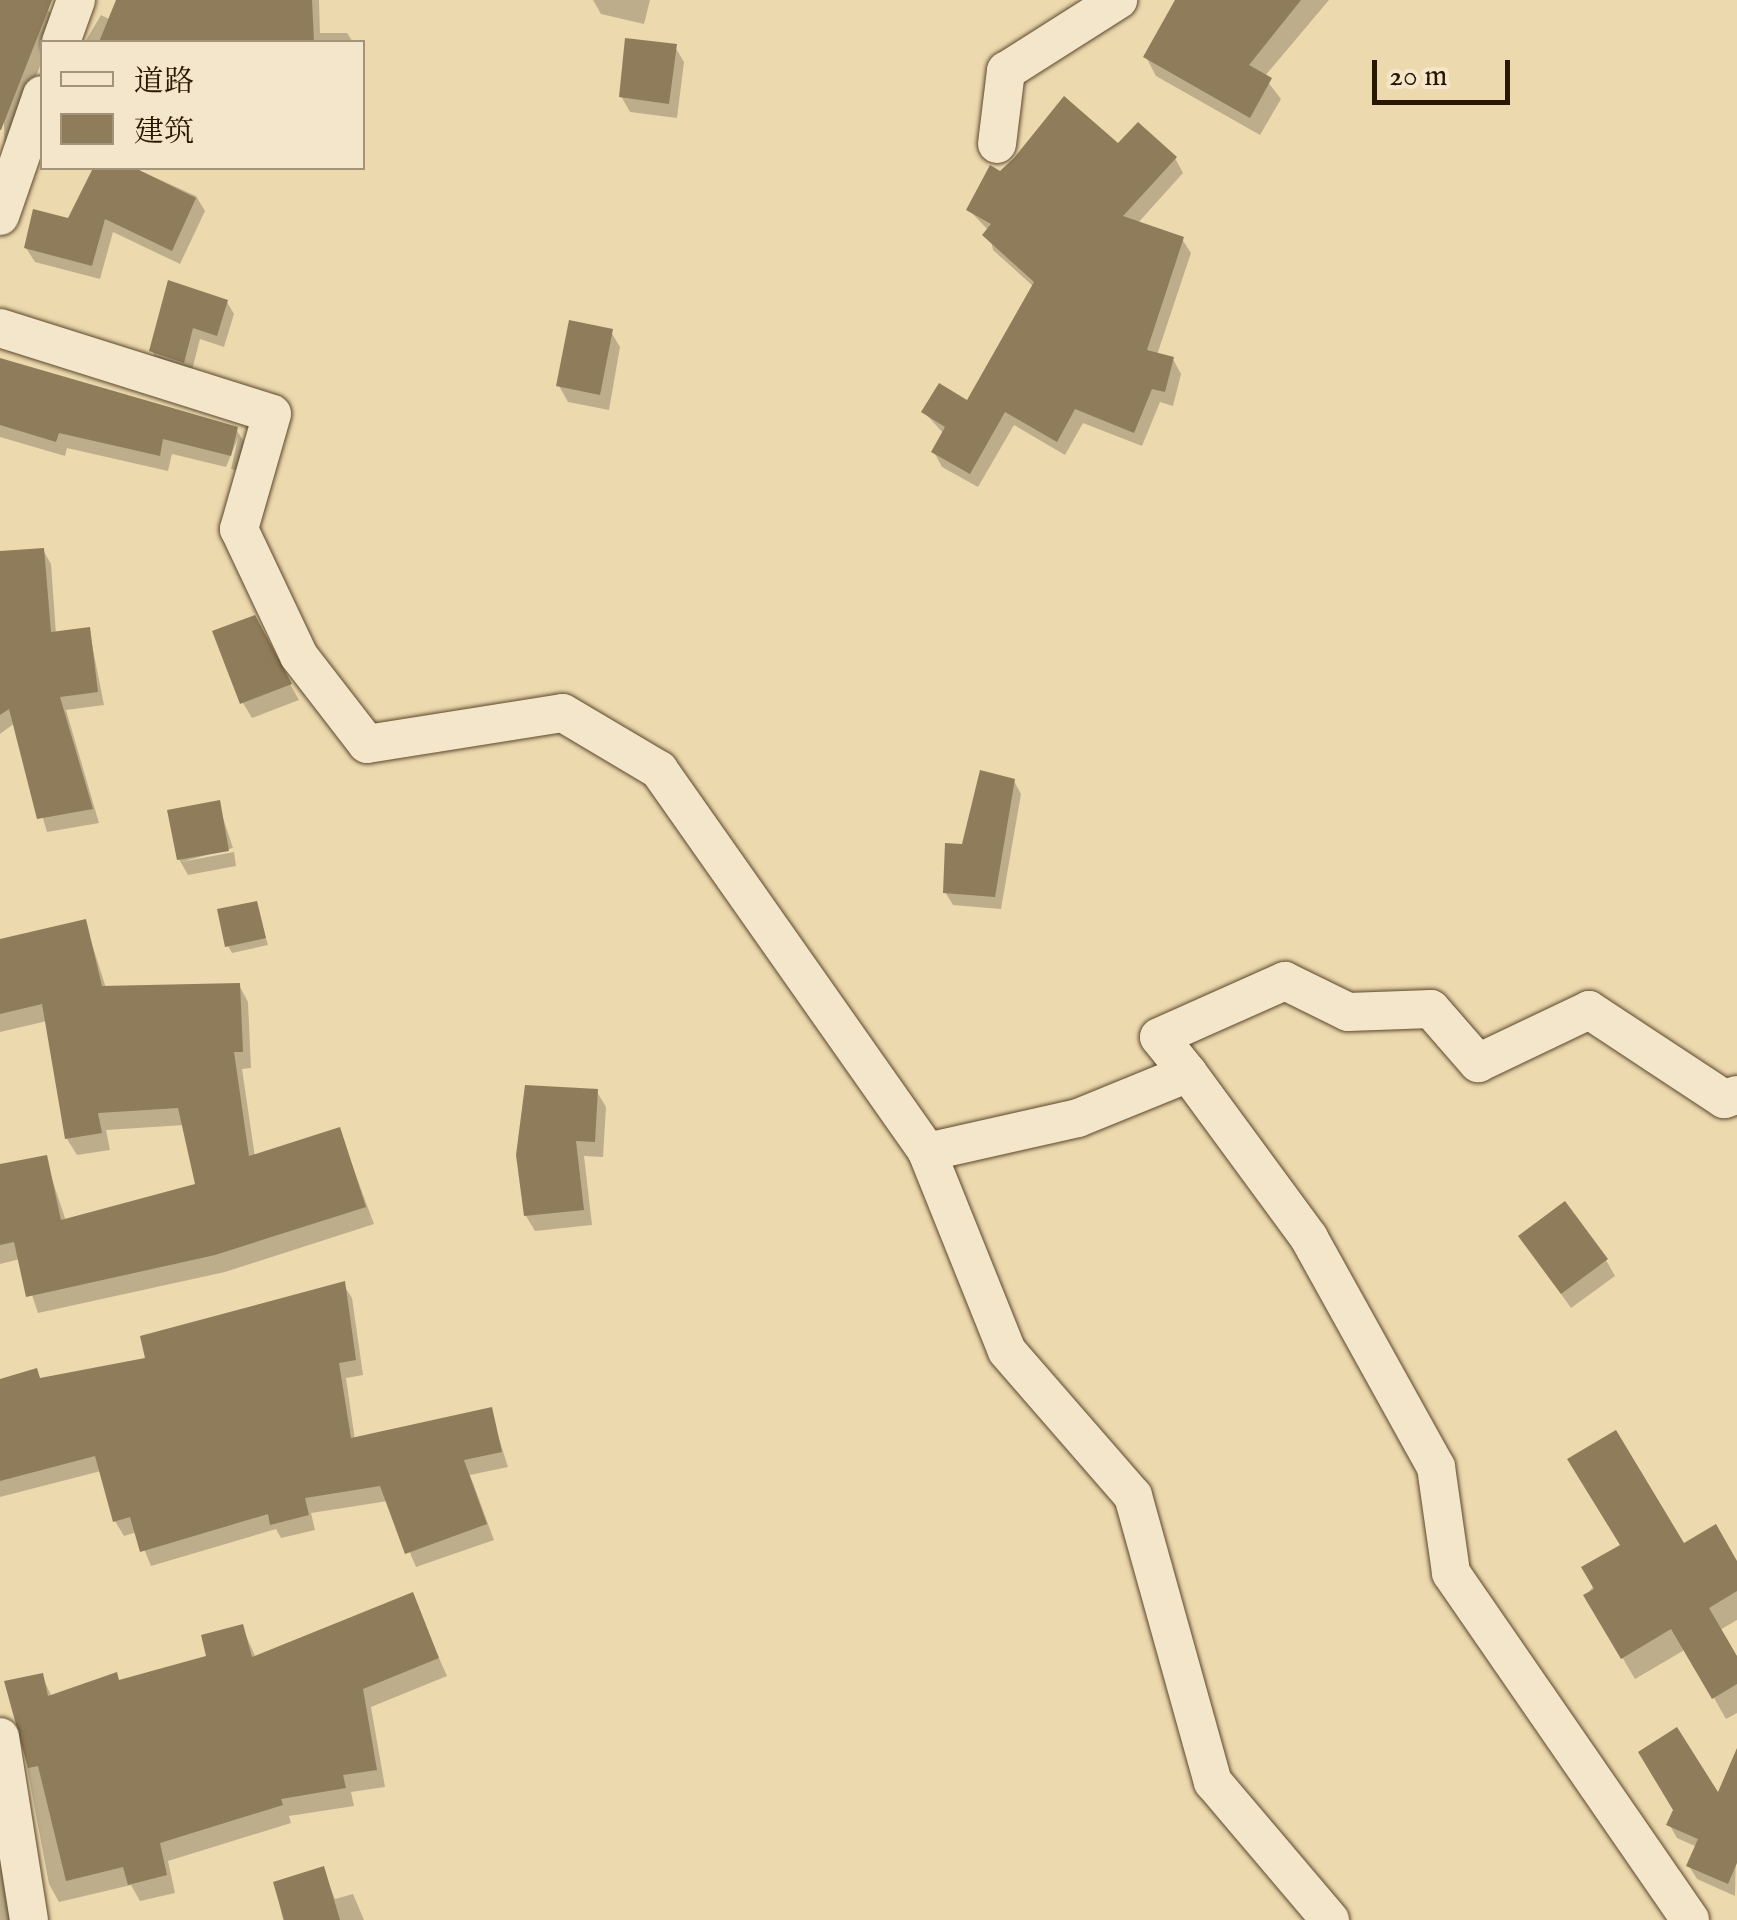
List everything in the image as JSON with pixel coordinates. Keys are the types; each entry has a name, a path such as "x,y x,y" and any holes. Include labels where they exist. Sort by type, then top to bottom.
{"street":[{"path":"62,40 76,0"},
{"path":"996,144 1006,71 1118,0"},
{"path":"0,216 40,100"},
{"path":"0,328 272,414 239,529 300,656 367,744 562,714 659,770 927,1152 1007,1351 1133,1496 1213,1782 1330,1920"},
{"path":"1690,1920 1451,1573 1436,1467 1309,1238 1159,1037 1286,981 1348,1012 1431,1009 1478,1064 1589,1010 1724,1099 1737,1095"},
{"path":"927,1152 1078,1118 1188,1073"},
{"path":"0,1738 29,1920"}],"building":[{"path":"0,0 52,0 1,130 0,130"},
{"path":"116,0 312,0 314,40 100,40"},
{"path":"1175,0 1301,0 1249,65 1272,78 1250,118 1143,57"},
{"path":"625,38 677,44 669,104 619,97"},
{"path":"1064,96 1118,143 1138,122 1177,157 1123,216 1184,237 1147,350 1174,357 1165,392 1152,389 1134,433 1075,409 1057,442 1005,412 970,474 931,452 945,427 921,412 939,383 967,400 1034,282 982,235 991,224 966,210 990,165 1000,171 1014,158"},
{"path":"92,170 139,170 196,198 172,251 105,219 92,266 24,248 33,209 68,218"},
{"path":"168,280 228,300 217,336 193,328 184,363 149,351"},
{"path":"569,320 613,329 600,395 556,386"},
{"path":"0,358 238,427 231,456 163,439 160,456 59,433 56,442 0,425"},
{"path":"44,548 51,632 90,627 98,692 60,697 93,809 37,819 9,709 0,715 0,551"},
{"path":"255,615 292,684 240,704 212,631"},
{"path":"980,770 1015,779 995,897 943,893 945,843 962,844"},
{"path":"220,800 229,851 177,860 167,810"},
{"path":"257,901 266,938 225,947 217,909"},
{"path":"86,919 102,986 240,983 243,1052 234,1052 249,1156 340,1127 366,1207 215,1255 26,1297 14,1242 0,1245 0,1164 47,1155 61,1220 195,1184 178,1108 98,1113 102,1133 65,1139 42,1004 0,1014 0,939"},
{"path":"525,1085 598,1089 595,1142 576,1141 584,1210 524,1216 516,1155"},
{"path":"1565,1201 1608,1259 1561,1294 1518,1236"},
{"path":"345,1281 356,1360 339,1363 351,1438 492,1407 502,1452 464,1460 487,1524 405,1554 380,1486 305,1498 309,1515 270,1525 268,1514 140,1552 130,1517 113,1522 95,1456 0,1481 0,1379 37,1368 40,1378 145,1358 140,1336"},
{"path":"1616,1430 1684,1543 1716,1524 1737,1561 1737,1591 1709,1608 1737,1656 1737,1684 1712,1699 1671,1629 1621,1659 1583,1595 1594,1589 1581,1567 1620,1545 1567,1459"},
{"path":"413,1592 439,1658 363,1689 377,1770 343,1775 346,1788 281,1799 283,1805 160,1843 167,1875 128,1885 123,1867 66,1881 38,1766 28,1768 4,1681 43,1673 48,1696 117,1672 119,1680 206,1656 201,1635 243,1624 252,1657"},
{"path":"1677,1727 1718,1792 1737,1748 1737,1863 1728,1884 1686,1866 1698,1839 1666,1825 1673,1810 1638,1752"},
{"path":"324,1866 340,1920 284,1920 273,1882"}]}
